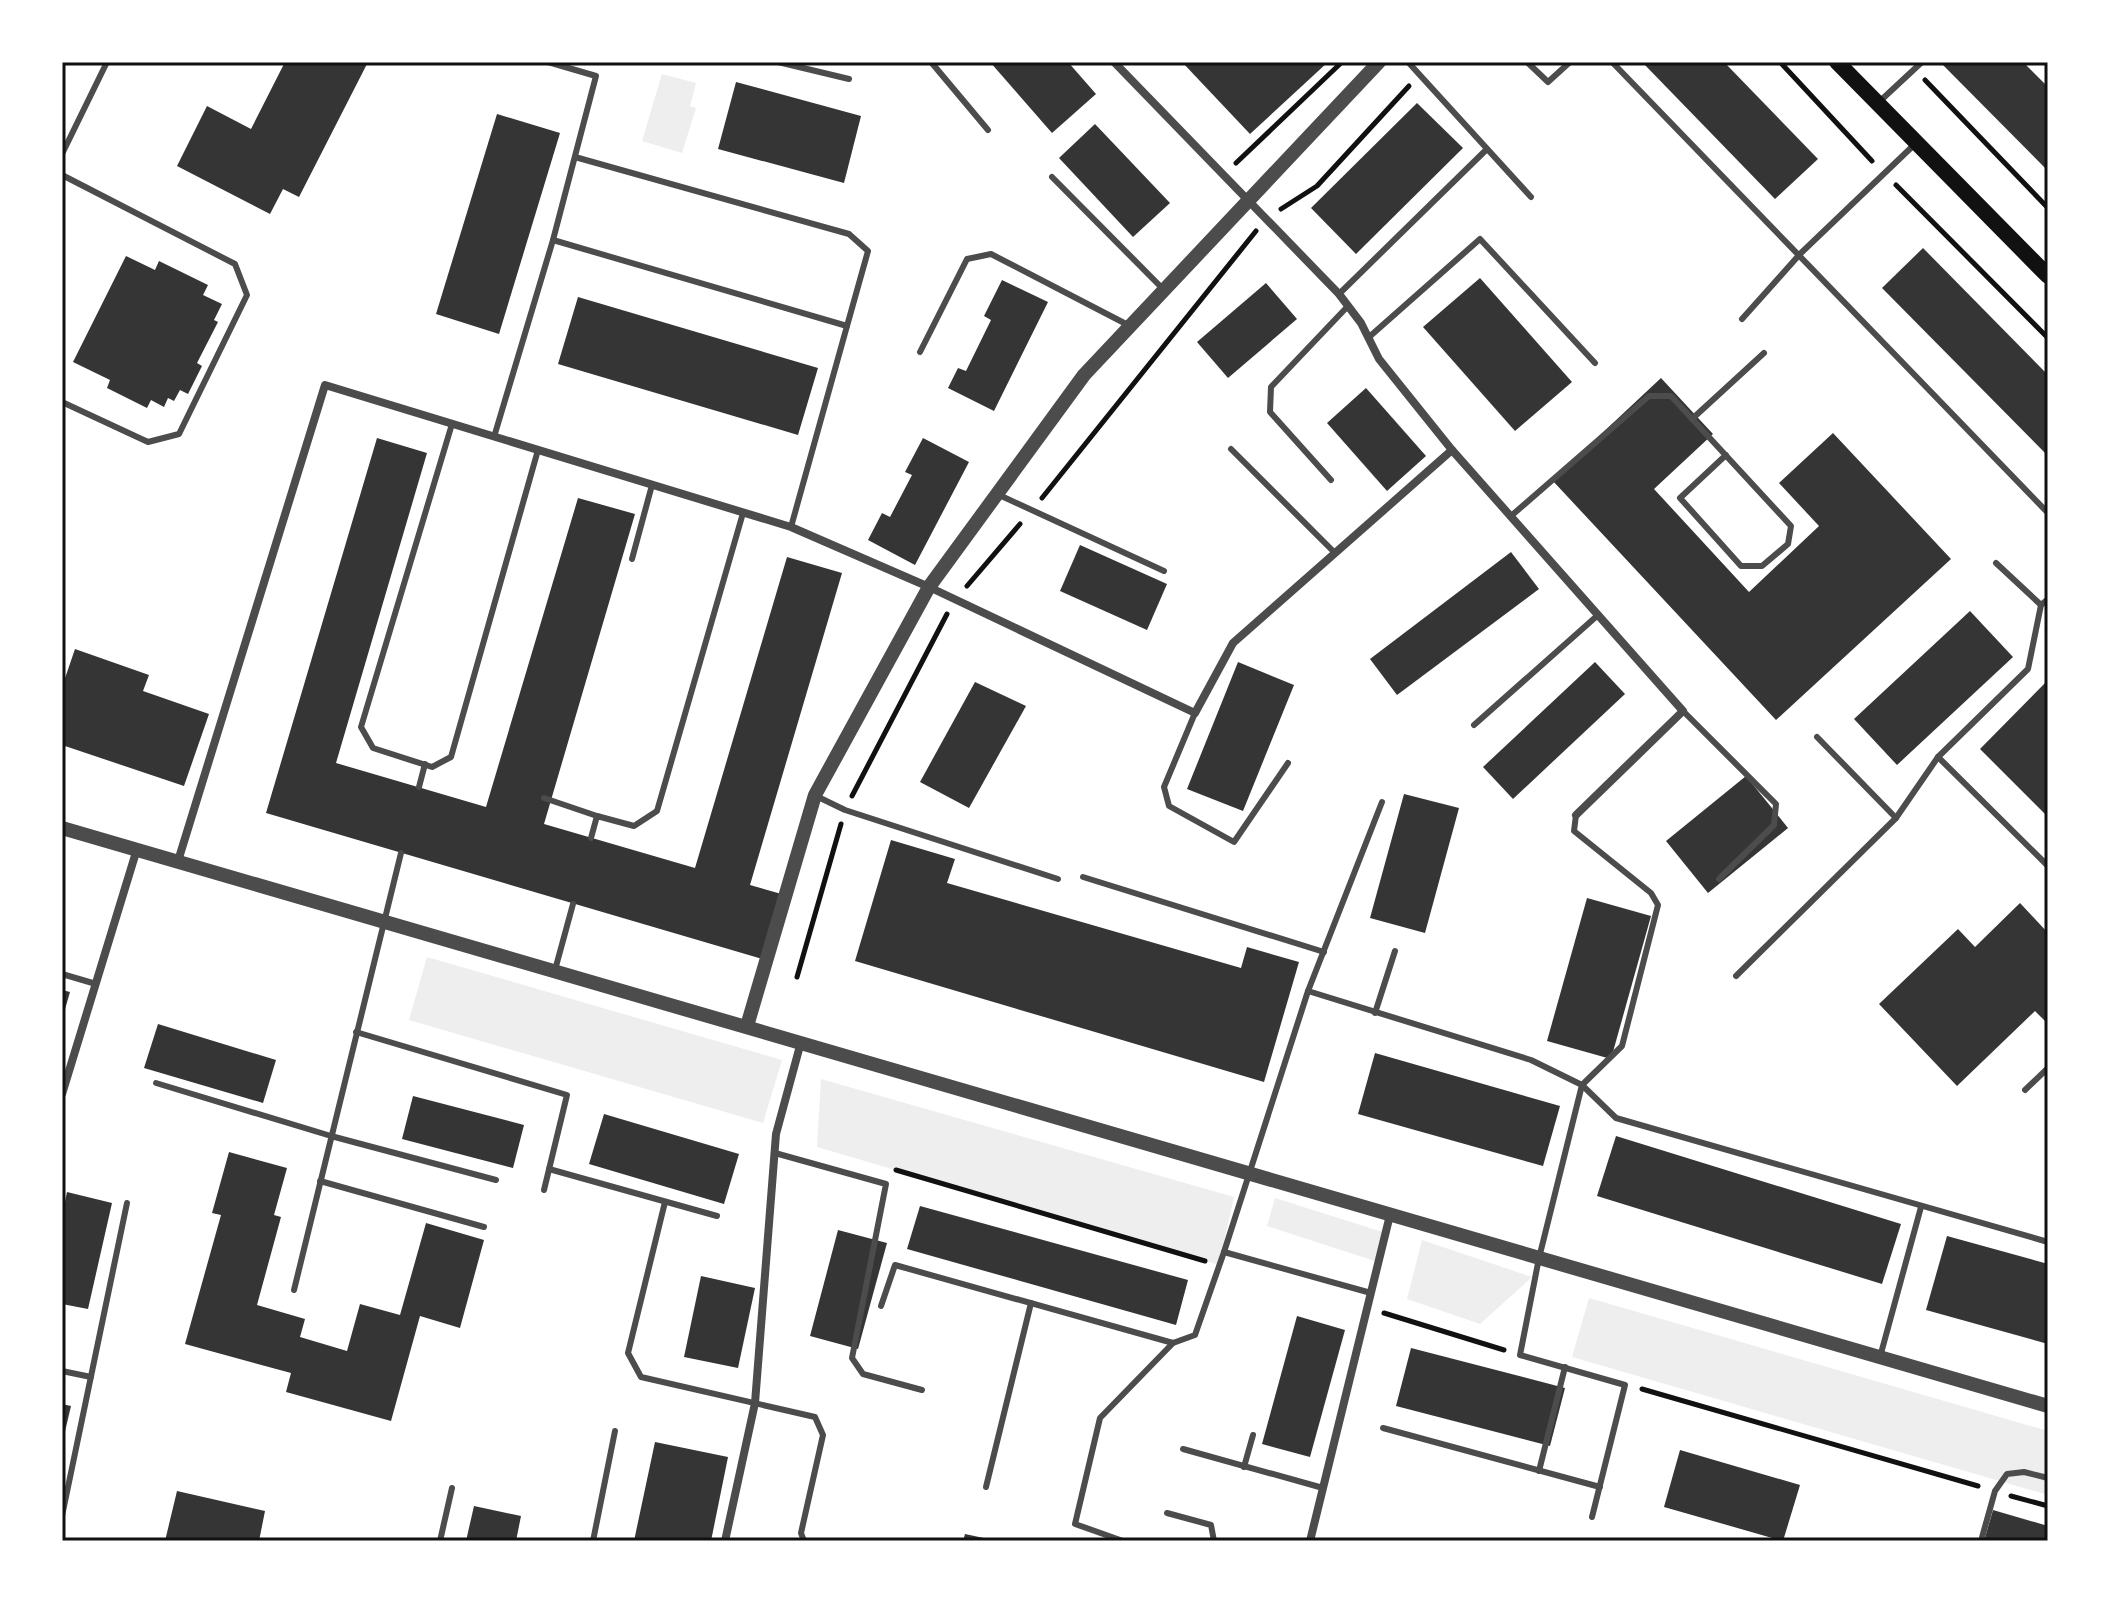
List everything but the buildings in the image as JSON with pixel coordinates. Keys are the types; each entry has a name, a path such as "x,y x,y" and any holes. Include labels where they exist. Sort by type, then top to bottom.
{"main road":[{"path":"1837,62 2048,276"}],"street":[{"path":"1114,62 1339,294 1379,359 1452,450 1683,711 1576,815"},
{"path":"747,1026 815,795 929,587 1084,375 1379,62"},
{"path":"178,861 325,385 791,527 929,587 1195,713 1233,643 1452,450"},
{"path":"62,828 2048,1406"},
{"path":"62,1094 137,849"},
{"path":"725,1541 755,1403 776,1134 801,1041"},
{"path":"1310,1541 1390,1215"}],"lane":[{"path":"62,154 107,62"},
{"path":"192,62 200,62"},
{"path":"494,437 553,240 596,76 548,62"},
{"path":"778,62 849,79"},
{"path":"931,62 988,130"},
{"path":"1408,62 1531,197"},
{"path":"1527,62 1548,82 1570,62"},
{"path":"1612,62 2048,513"},
{"path":"1877,104 1922,62"},
{"path":"1742,319 1800,254 1915,144"},
{"path":"1339,294 1487,149"},
{"path":"575,157 849,234 868,251 791,527"},
{"path":"62,175 235,264 247,295 179,434 148,442 62,402"},
{"path":"1052,177 1164,290"},
{"path":"1368,338 1480,239 1595,363"},
{"path":"553,240 847,326"},
{"path":"920,352 967,259 991,254 1130,326"},
{"path":"1331,480 1270,412 1271,387 1348,306"},
{"path":"1692,419 1764,353"},
{"path":"1511,516 1649,396 1671,396 1726,455 1791,526 1788,544 1762,566 1741,566 1680,498 1726,455"},
{"path":"452,424 361,727 373,748 432,767 451,757 538,450"},
{"path":"1231,449 1335,553"},
{"path":"632,559 652,485"},
{"path":"997,494 1164,571"},
{"path":"544,798 634,826 657,811 743,513"},
{"path":"1996,563 2041,605"},
{"path":"1736,976 1896,818 1938,757 2028,669 2041,605 2048,599"},
{"path":"1474,725 1598,615"},
{"path":"1683,711 1776,804 1774,825 1719,879"},
{"path":"1195,713 1164,787 1169,806 1234,842 1288,763"},
{"path":"1817,737 1896,818"},
{"path":"1938,757 2048,866"},
{"path":"419,787 425,764"},
{"path":"815,795 845,810 1058,879"},
{"path":"1123,1541 1075,1524 1100,1418 1173,1343 1195,1335 1251,1173 1269,1105 1308,991 1382,802"},
{"path":"1576,815 1574,831 1651,893 1658,905 1622,1046 1582,1085 1539,1258 1520,1355 1625,1385 1592,1517"},
{"path":"591,838 597,816"},
{"path":"294,1290 401,853"},
{"path":"1083,877 1324,952"},
{"path":"554,971 573,904"},
{"path":"1375,1013 1395,951"},
{"path":"62,974 96,984"},
{"path":"1308,991 1531,1060 1582,1085 1616,1118 2048,1242"},
{"path":"356,1032 567,1095 544,1190"},
{"path":"2025,1090 2048,1068"},
{"path":"156,1083 331,1136 496,1180"},
{"path":"775,1153 886,1184 852,1358 863,1374 922,1390"},
{"path":"549,1169 717,1216"},
{"path":"320,1181 484,1227"},
{"path":"665,1202 628,1353 641,1377 815,1417 823,1435 801,1533 804,1541"},
{"path":"62,1516 127,1203"},
{"path":"1880,1357 1921,1207"},
{"path":"1224,1252 1371,1293"},
{"path":"881,1306 895,1265 1173,1343"},
{"path":"986,1487 1031,1303"},
{"path":"1539,1471 1565,1367"},
{"path":"62,1371 91,1377"},
{"path":"1383,1428 1600,1487"},
{"path":"593,1541 615,1431"},
{"path":"1244,1467 1253,1435"},
{"path":"1183,1449 1323,1488"},
{"path":"1981,1541 1995,1491 2007,1474 2024,1472 2048,1478"},
{"path":"440,1541 452,1488"},
{"path":"1167,1513 1211,1525 1214,1541"}],"path":[{"path":"1225,174 1342,62"},
{"path":"1780,62 1885,174 2048,338"},
{"path":"1914,69 2048,208"},
{"path":"797,977 845,810 956,600 1267,218 1317,186 1420,75"},
{"path":"892,1169 1219,1265"},
{"path":"1367,1308 1520,1355"},
{"path":"1625,1385 2048,1506"}],"shaded area":[{"path":"662,74 696,83 690,106 696,108 682,153 642,141"},
{"path":"427,957 782,1060 763,1123 409,1020"},
{"path":"821,1079 1234,1197 1219,1265 817,1147"},
{"path":"1275,1198 1389,1234 1381,1263 1267,1226"},
{"path":"1422,1240 1532,1277 1480,1324 1407,1299"},
{"path":"1589,1298 2048,1431 2048,1495 1572,1357"}]}
